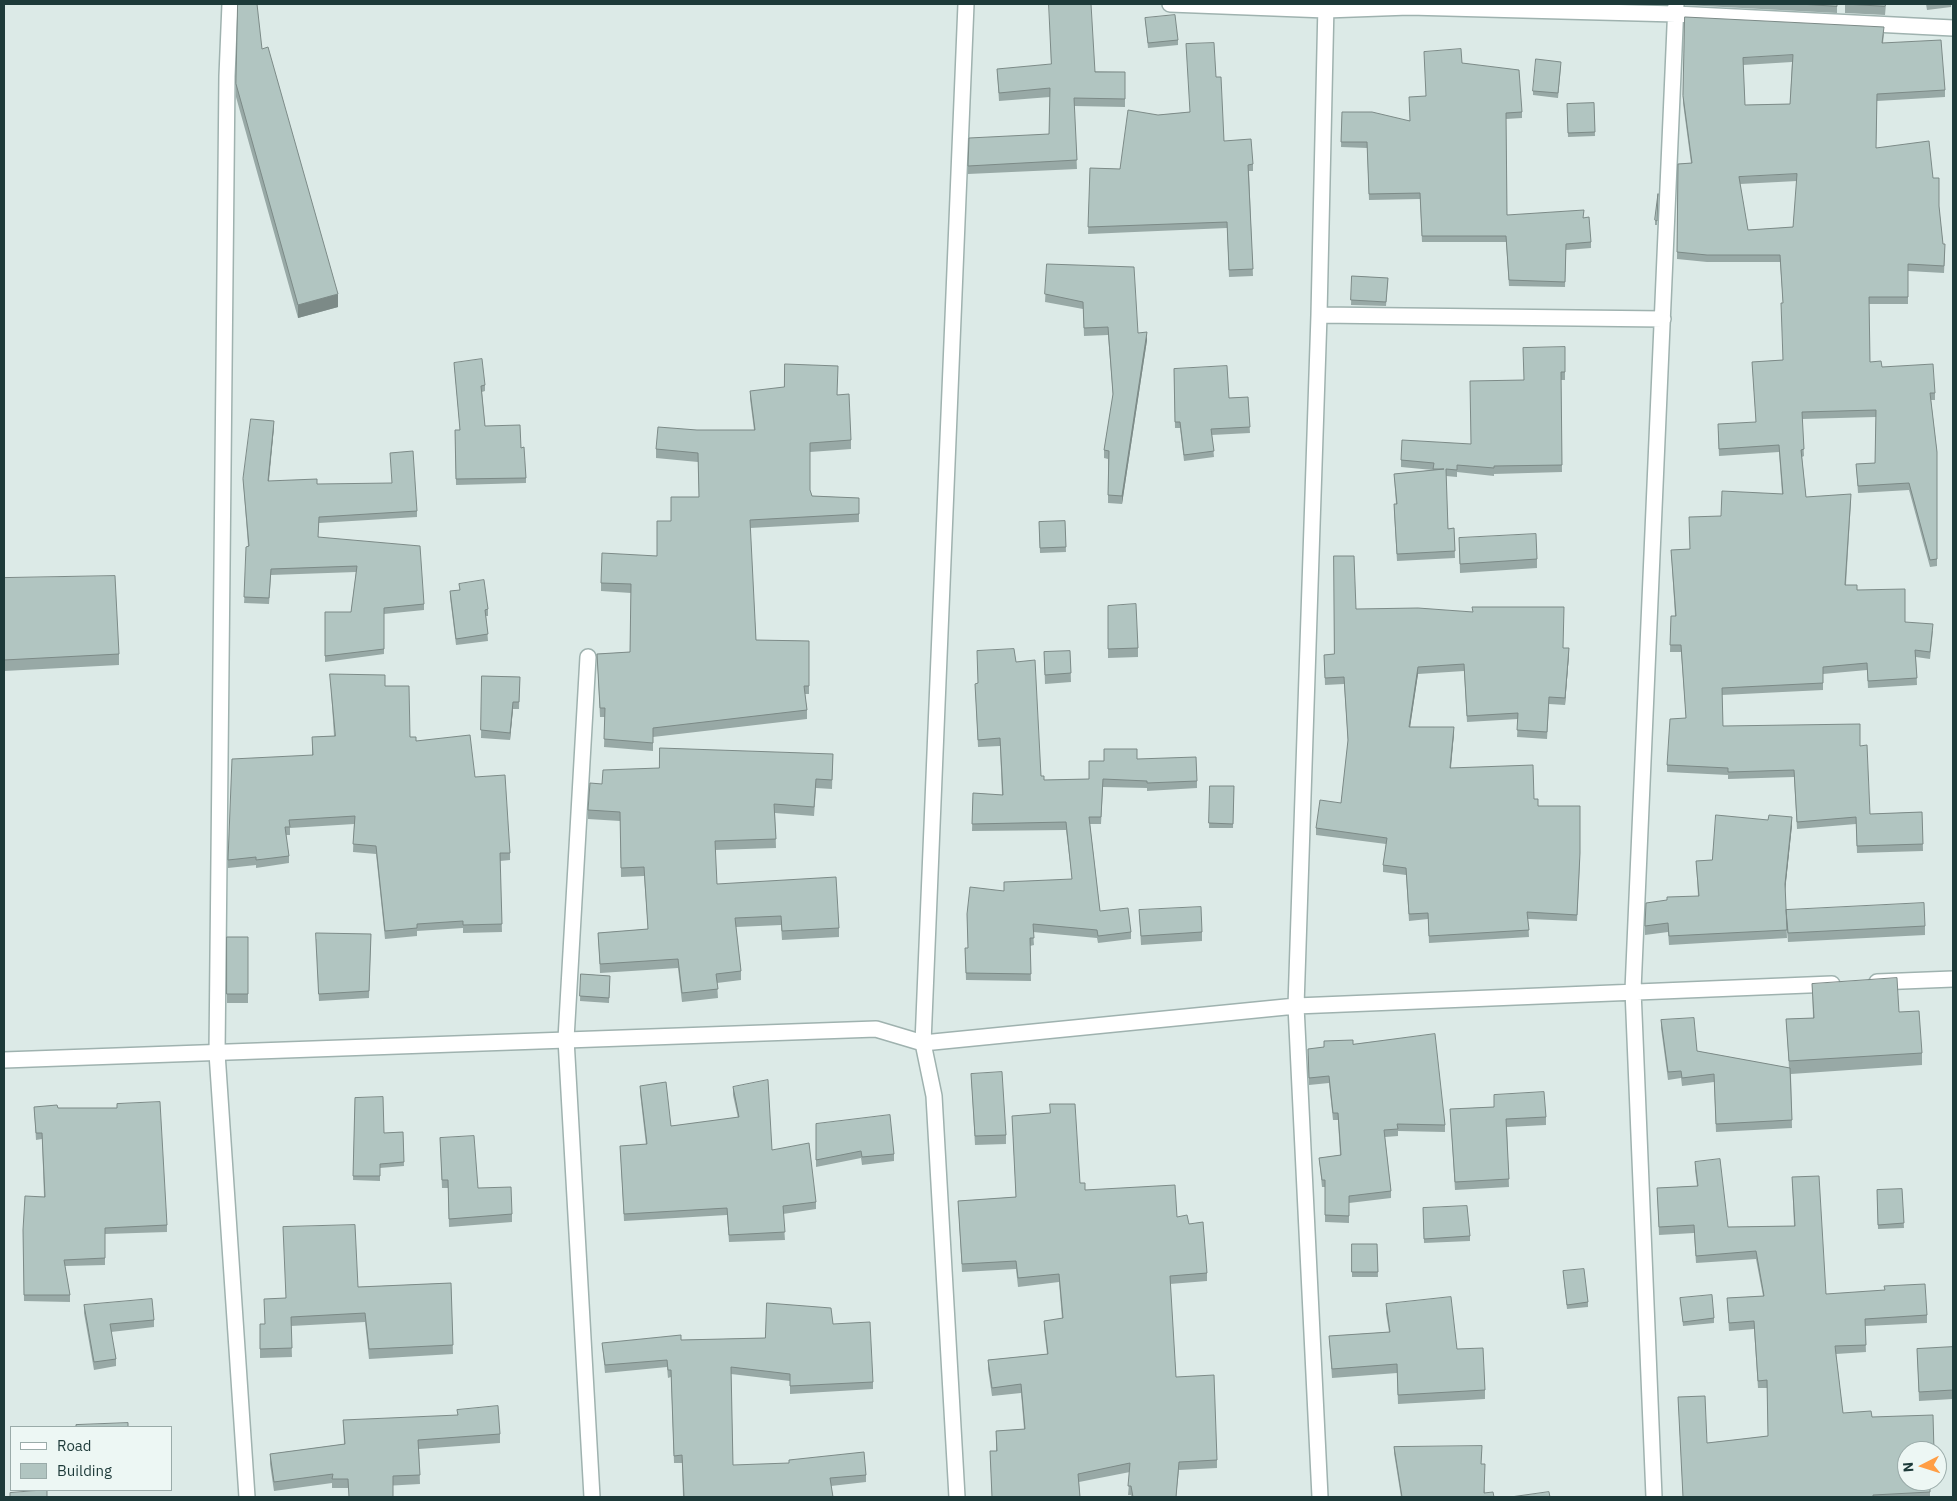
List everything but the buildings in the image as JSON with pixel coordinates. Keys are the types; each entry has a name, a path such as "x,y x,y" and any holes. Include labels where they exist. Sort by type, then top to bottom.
{"street":[{"path":"230,4 227,76 217,1053 247,1497"},
{"path":"957,1497 934,1096 923,1043 966,4"},
{"path":"1170,4 1676,9 1953,28"},
{"path":"1320,1497 1296,1006 1319,316 1326,7"},
{"path":"1654,1497 1633,990 1676,9"},
{"path":"1319,316 1663,319"},
{"path":"588,657 566,1039 592,1497"},
{"path":"1866,982 1953,979"},
{"path":"4,1060 876,1029 923,1043 1296,1006 1633,990 1846,983"}]}
